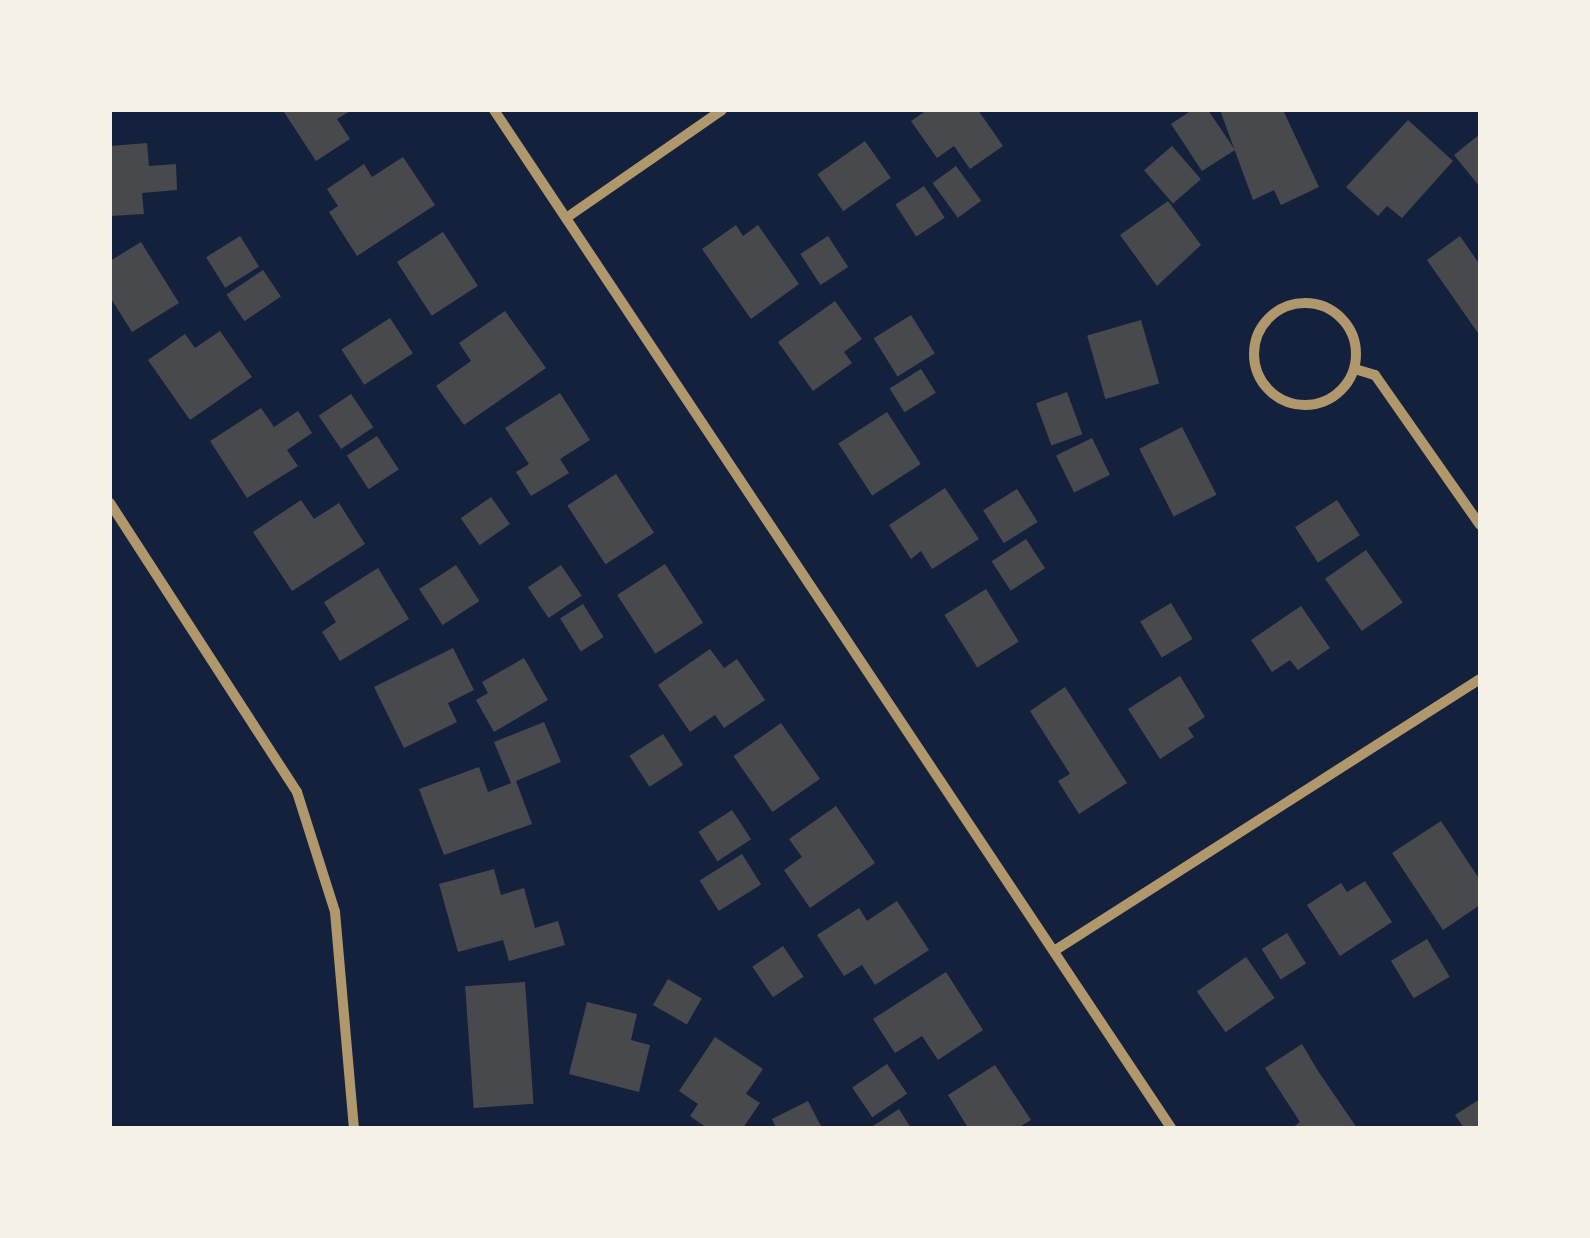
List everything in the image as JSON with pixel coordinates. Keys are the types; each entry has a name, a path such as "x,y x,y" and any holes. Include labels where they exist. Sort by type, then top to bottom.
{"street":[{"path":"494,110 569,216 1171,1128"},
{"path":"569,216 722,110"},
{"path":"1316,304 1350,328 1355,369 1326,402 1286,403 1256,373 1255,340 1272,314 1316,304"},
{"path":"1355,369 1375,375 1480,526"},
{"path":"110,503 298,792 334,912 354,1128"},
{"path":"1054,951 1480,679"}],"building":[{"path":"352,110 337,119 350,139 316,161 284,112"},
{"path":"927,110 978,110 1003,146 970,169 954,146 937,158 911,121"},
{"path":"1192,110 1208,110 1235,150 1202,171 1171,124"},
{"path":"1220,110 1283,110 1319,187 1281,205 1274,190 1253,200"},
{"path":"1408,120 1453,161 1402,218 1387,206 1378,216 1346,187"},
{"path":"1480,134 1480,187 1454,155"},
{"path":"865,141 891,178 843,211 817,174"},
{"path":"147,143 149,166 176,164 177,190 142,193 144,214 110,216 110,146"},
{"path":"1172,146 1201,179 1173,203 1144,170"},
{"path":"403,157 435,205 357,256 329,212 338,206 327,189 364,164 372,177"},
{"path":"956,166 981,201 958,218 933,183"},
{"path":"924,186 945,218 916,236 895,205"},
{"path":"1168,201 1201,245 1157,286 1120,235"},
{"path":"736,225 743,236 758,225 799,284 751,319 702,249"},
{"path":"443,232 478,286 432,316 397,262"},
{"path":"240,236 259,267 225,288 206,257"},
{"path":"828,236 848,267 820,285 800,254"},
{"path":"1460,236 1480,265 1480,336 1427,260"},
{"path":"141,242 179,303 132,332 110,297 110,261"},
{"path":"263,270 281,297 244,321 227,295"},
{"path":"835,301 862,339 844,352 852,363 813,391 778,342"},
{"path":"505,311 546,368 464,425 436,386 471,361 459,343"},
{"path":"911,315 935,353 898,376 874,338"},
{"path":"390,318 413,353 364,385 341,350"},
{"path":"1141,320 1159,383 1105,399 1087,335"},
{"path":"220,331 252,377 190,420 148,360 185,334 195,348"},
{"path":"921,369 936,393 904,412 890,389"},
{"path":"1067,392 1082,434 1051,446 1036,403"},
{"path":"560,393 590,440 560,459 569,473 531,496 516,472 529,464 505,428"},
{"path":"351,394 373,427 341,449 319,416"},
{"path":"261,408 274,427 298,411 312,433 287,450 298,466 247,498 210,441"},
{"path":"887,412 921,464 872,496 838,444"},
{"path":"1182,427 1217,495 1174,517 1139,449"},
{"path":"377,436 399,470 369,489 347,456"},
{"path":"1092,438 1110,475 1074,492 1056,456"},
{"path":"616,474 654,533 605,564 567,506"},
{"path":"945,488 979,539 932,569 921,551 911,559 889,525"},
{"path":"1017,489 1038,522 1004,543 983,510"},
{"path":"491,497 510,524 480,545 461,518"},
{"path":"301,500 314,519 339,503 365,544 292,591 253,532"},
{"path":"1337,500 1360,535 1318,562 1295,527"},
{"path":"1026,539 1045,568 1011,591 992,561"},
{"path":"1366,550 1403,602 1362,631 1325,579"},
{"path":"665,564 703,623 655,654 617,595"},
{"path":"456,565 479,601 443,625 419,589"},
{"path":"561,565 582,596 549,618 528,587"},
{"path":"378,568 409,619 340,661 322,632 336,622 324,602"},
{"path":"986,589 1019,642 977,668 944,615"},
{"path":"1171,603 1193,639 1162,658 1140,622"},
{"path":"583,604 604,637 581,651 560,618"},
{"path":"1301,606 1330,648 1298,670 1290,660 1272,672 1251,640"},
{"path":"453,648 474,690 448,703 457,722 404,748 374,687"},
{"path":"710,649 724,668 737,659 765,700 724,728 715,715 690,732 658,685"},
{"path":"524,658 548,700 494,732 476,700 488,693 482,682"},
{"path":"1180,676 1205,717 1188,728 1194,737 1160,759 1128,709"},
{"path":"1065,687 1127,783 1079,814 1058,781 1070,774 1030,711"},
{"path":"544,722 561,762 516,781 532,824 444,855 419,789 479,767 488,792 511,783 494,742"},
{"path":"781,723 820,779 772,812 733,756"},
{"path":"663,734 683,765 650,787 629,756"},
{"path":"836,806 875,863 810,908 784,870 802,857 789,839"},
{"path":"732,810 751,839 718,861 698,832"},
{"path":"1441,821 1480,880 1480,905 1443,930 1392,853"},
{"path":"742,854 761,885 719,911 700,880"},
{"path":"494,869 501,895 524,888 535,928 558,921 565,945 509,961 503,940 458,952 439,884"},
{"path":"1365,881 1392,922 1340,956 1307,905 1341,883 1347,892"},
{"path":"897,901 929,950 875,985 862,965 844,976 817,935 859,908 867,921"},
{"path":"1287,933 1306,964 1281,979 1262,949"},
{"path":"1427,939 1450,977 1414,998 1391,961"},
{"path":"783,946 804,977 773,997 752,967"},
{"path":"1246,957 1275,998 1226,1032 1197,991"},
{"path":"946,972 983,1030 938,1060 922,1036 895,1053 873,1019"},
{"path":"668,979 702,998 687,1024 653,1005"},
{"path":"525,982 534,1104 474,1108 465,986"},
{"path":"587,1002 637,1014 631,1040 650,1045 639,1092 569,1074"},
{"path":"715,1037 763,1069 746,1094 760,1103 743,1128 707,1128 690,1116 698,1104 679,1091"},
{"path":"1302,1044 1357,1128 1292,1128 1300,1122 1265,1068"},
{"path":"887,1064 907,1094 872,1117 852,1087"},
{"path":"995,1065 1031,1120 1018,1128 968,1128 948,1095"},
{"path":"1480,1099 1480,1128 1464,1128 1455,1115"},
{"path":"808,1101 822,1128 776,1128 772,1119"},
{"path":"899,1109 911,1128 870,1128"}]}
